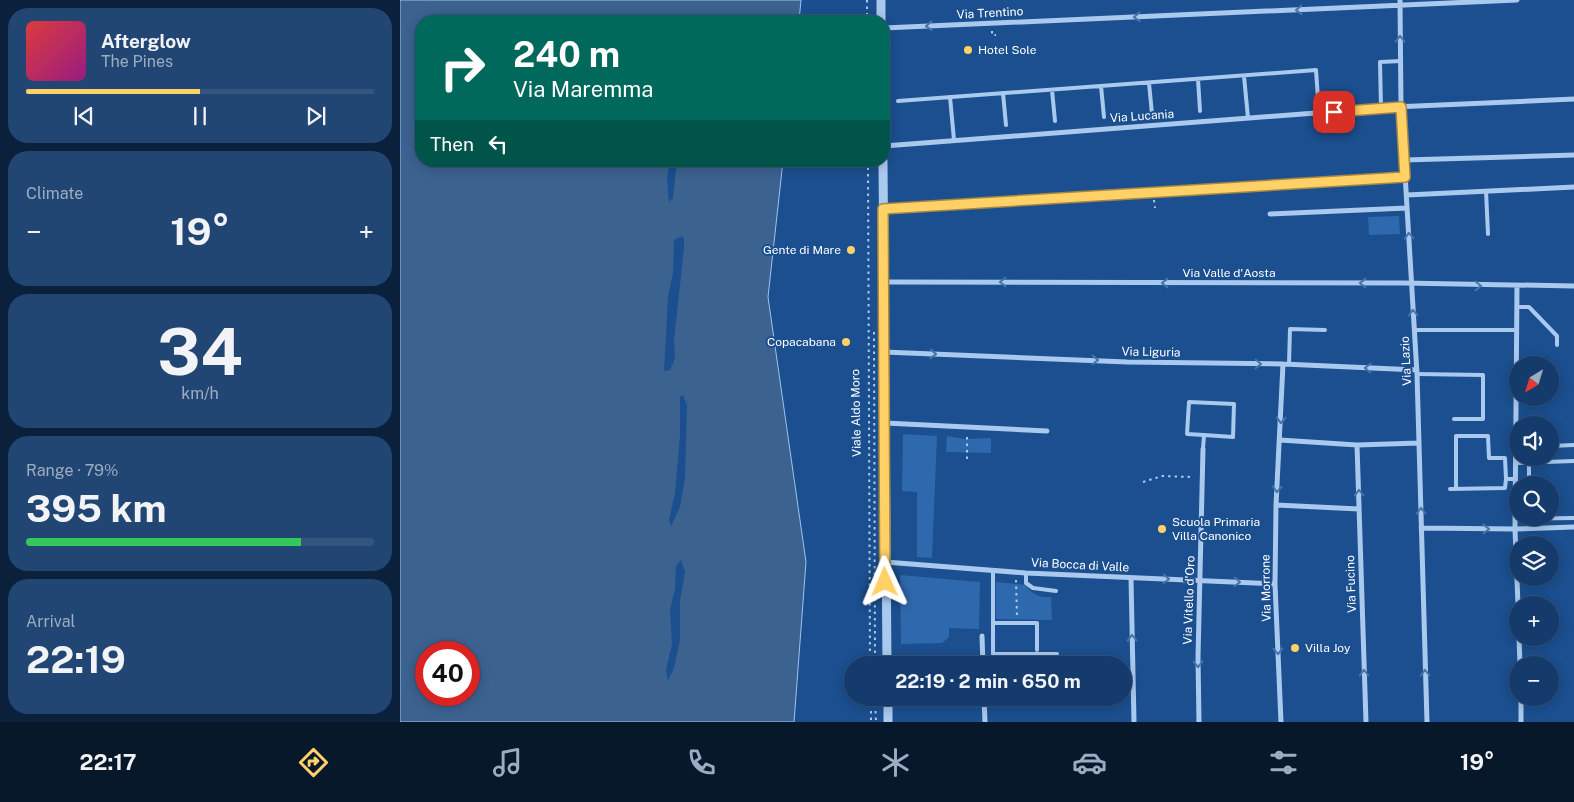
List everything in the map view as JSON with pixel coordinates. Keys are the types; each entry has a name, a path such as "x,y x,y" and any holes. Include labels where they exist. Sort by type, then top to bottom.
{"street":[{"path":"881,0 881,15"},
{"name":"Via Trentino","path":"890,28 1400,2 1516,0"},
{"name":"Via Lazio","path":"1400,2 1401,107 1417,372 1427,722"},
{"name":"Via Lucania","path":"890,145 1381,108 1574,99"},
{"path":"1405,160 1574,155"},
{"path":"883,167 887,656"},
{"path":"883,209 1405,177"},
{"path":"1406,195 1574,188"},
{"path":"1270,214 1407,208"},
{"name":"Via Valle d'Aosta","path":"883,282 1574,286"},
{"path":"1517,286 1517,416"},
{"name":"Via Liguria","path":"884,352 1127,362 1286,364 1417,372"},
{"name":"Via Morrone","path":"1281,722 1275,584 1276,505 1286,364"},
{"path":"885,423 1047,431"},
{"path":"1280,440 1357,445 1419,443"},
{"name":"Via Fucino","path":"1357,445 1366,722"},
{"name":"Via Vitello d'Oro","path":"1199,722 1203,449"},
{"path":"1276,505 1359,509"},
{"path":"1421,528 1515,529 1574,526"},
{"path":"1515,529 1518,596"},
{"name":"Via Bocca di Valle","path":"885,562 1026,573 1275,584"},
{"path":"1131,578 1134,722"},
{"path":"982,636 983,656"},
{"path":"888,706 888,722"},
{"path":"984,706 985,722"},
{"path":"1520,706 1521,722"}],"lane":[{"path":"1381,108 1380,62 1401,61"},
{"path":"898,101 1316,70 1319,113"},
{"path":"1244,76 1248,118"},
{"path":"1198,79 1200,110"},
{"path":"1149,82 1152,114"},
{"path":"1101,86 1104,117"},
{"path":"1052,90 1055,121"},
{"path":"1003,93 1006,125"},
{"path":"950,97 954,140"},
{"path":"1486,191 1488,234"},
{"path":"1517,307 1529,307 1557,336 1557,345"},
{"path":"1286,364 1290,329 1324,330"},
{"path":"1414,330 1517,330"},
{"path":"1417,372 1483,375 1483,419 1454,419"},
{"path":"1189,402 1234,404 1233,437 1204,435 1188,434 1189,402"},
{"path":"1203,449 1204,435"},
{"path":"1456,488 1456,436 1488,436 1488,458 1509,459"},
{"path":"1559,446 1574,445"},
{"path":"1450,489 1505,488 1505,458"},
{"path":"1559,461 1574,461"},
{"path":"1559,518 1574,518"},
{"path":"993,570 993,654 1057,654"},
{"path":"1026,573 1026,583 1033,588 1056,591"},
{"path":"993,623 1036,623 1038,650"}],"path":[{"path":"867,0 867,15"},
{"name":"Viale Aldo Moro","path":"868,167 870,656"},
{"name":"Viale Aldo Moro","path":"874,325 875,656"},
{"path":"967,459 968,427"},
{"path":"1143,482 1162,476 1192,476"},
{"path":"1174,521 1188,522"},
{"path":"1016,572 1017,623"},
{"path":"871,706 871,722"},
{"path":"876,706 876,722"}],"shaded area":[{"path":"400,0 801,0 800,15 415,15 415,167 782,167 768,297 806,562 794,722 400,722"},
{"path":"1399,216 1400,234 1369,235 1368,217"},
{"path":"903,434 937,436 932,558 917,557 917,492 902,491"},
{"path":"947,436 965,439 991,438 991,453 946,452"},
{"path":"900,575 980,582 979,629 949,628 949,637 942,643 901,644"},
{"path":"996,582 1025,585 1036,595 1051,597 1052,620 996,619"}],"pier":[{"path":"669,167 676,167 673,198 669,202 667,179"},
{"path":"682,236 684,248 674,340 675,358 670,370 664,371 668,297 673,273 674,240"},
{"path":"683,395 687,405 685,478 680,507 671,526 669,520 675,493 680,436 680,397"},
{"path":"681,560 685,572 680,601 680,640 674,668 668,681 666,670 672,644 670,610 675,589 676,566"}],"place":[{"name":"Hotel Sole","path":"968,50"},
{"name":"Gente di Mare","path":"851,250"},
{"name":"Copacabana","path":"846,342"},
{"name":"Scuola Primaria Villa Canonico","path":"1162,529"},
{"name":"Villa Joy","path":"1295,648"}],"route":[{"path":"885,582 883,209 1405,177 1401,107 1334,112"}]}
